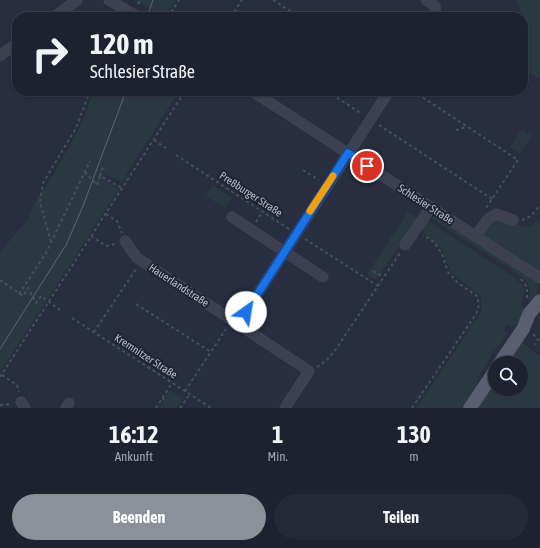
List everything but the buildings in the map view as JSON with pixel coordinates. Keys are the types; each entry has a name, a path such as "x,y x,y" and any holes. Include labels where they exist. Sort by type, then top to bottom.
{"main road":[{"path":"506,356 528,331 538,307"},
{"path":"470,408 488,381"}],"street":[{"path":"61,12 77,0"},
{"path":"109,0 124,12"},
{"path":"426,0 435,6 436,12"},
{"path":"0,56 12,47"},
{"name":"Schlesier Straße","path":"260,96 540,278"},
{"path":"235,322 284,252 386,96"},
{"path":"405,245 431,207"},
{"path":"476,236 487,220 496,214 513,220"},
{"path":"232,217 323,277"},
{"name":"Hauerlandstraße","path":"125,241 137,258 141,261 309,371"},
{"path":"284,408 309,371"}],"path":[{"path":"138,4 140,0"},
{"path":"171,12 179,0"},
{"path":"234,12 242,0"},
{"path":"273,0 291,12"},
{"path":"51,242 40,202 43,183 76,128 88,96"},
{"path":"0,406 23,405 18,385 1,376 182,96"},
{"path":"336,96 492,199"},
{"path":"421,96 518,160 483,213"},
{"path":"456,130 462,129 465,125"},
{"path":"154,140 166,148"},
{"name":"Preßburger Straße","path":"176,155 378,286"},
{"path":"19,294 36,269 51,242 90,161"},
{"path":"85,172 96,185 103,167"},
{"path":"303,170 320,181"},
{"path":"100,176 122,188"},
{"path":"513,220 524,220 531,216 540,205"},
{"path":"91,236 106,246 125,241 117,221 106,214"},
{"path":"412,408 476,314 479,305 476,296 458,283 448,272 442,254 434,242 415,230"},
{"path":"309,371 327,360 405,245"},
{"path":"94,332 141,261"},
{"path":"373,271 383,278"},
{"path":"518,276 527,287 528,293 526,302 538,307"},
{"path":"0,280 23,296 28,288 36,303 41,296 48,303 60,310"},
{"path":"136,304 211,352"},
{"name":"Kremnitzer Straße","path":"72,318 211,408"},
{"path":"185,391 211,352 235,322"},
{"path":"528,331 538,340 535,346"},
{"path":"156,408 172,383"},
{"path":"180,408 190,394"},
{"path":"162,398 167,401"}],"shaded area":[{"path":"135,0 176,0 168,12 155,12"},
{"path":"516,0 540,0 540,79 528,72 528,12 521,12"},
{"path":"92,96 176,96 122,182 104,174 102,179 119,189 0,372 0,252 28,219 37,198 48,184 80,127"},
{"path":"522,129 532,136 520,153 510,147"},
{"path":"213,185 232,198 225,208 206,196"},
{"path":"408,212 418,218 376,280 367,274"},
{"path":"430,213 536,281 538,293 533,305 529,302 530,290 525,279 428,216"},
{"path":"540,217 540,272 485,236 484,232 493,220 503,220 522,226 532,226"},
{"path":"425,219 512,276 522,284 525,289 521,306 527,311 520,322 511,327 507,325 504,330 507,332 491,356 488,356 488,361 480,373 476,386 462,408 416,408 482,311 481,296 452,274 441,248 425,235 420,228"},
{"path":"521,341 540,357 540,408 477,408 488,391 488,396 528,396 528,356 511,356"},
{"path":"170,390 183,399 177,408 159,408"}],"tram line":[{"path":"149,12 153,0"},
{"path":"0,349 66,245 83,206 124,96"}],"slow traffic":[{"path":"310,211 333,176"}],"route":[{"path":"246,312 348,153 367,166"}]}
